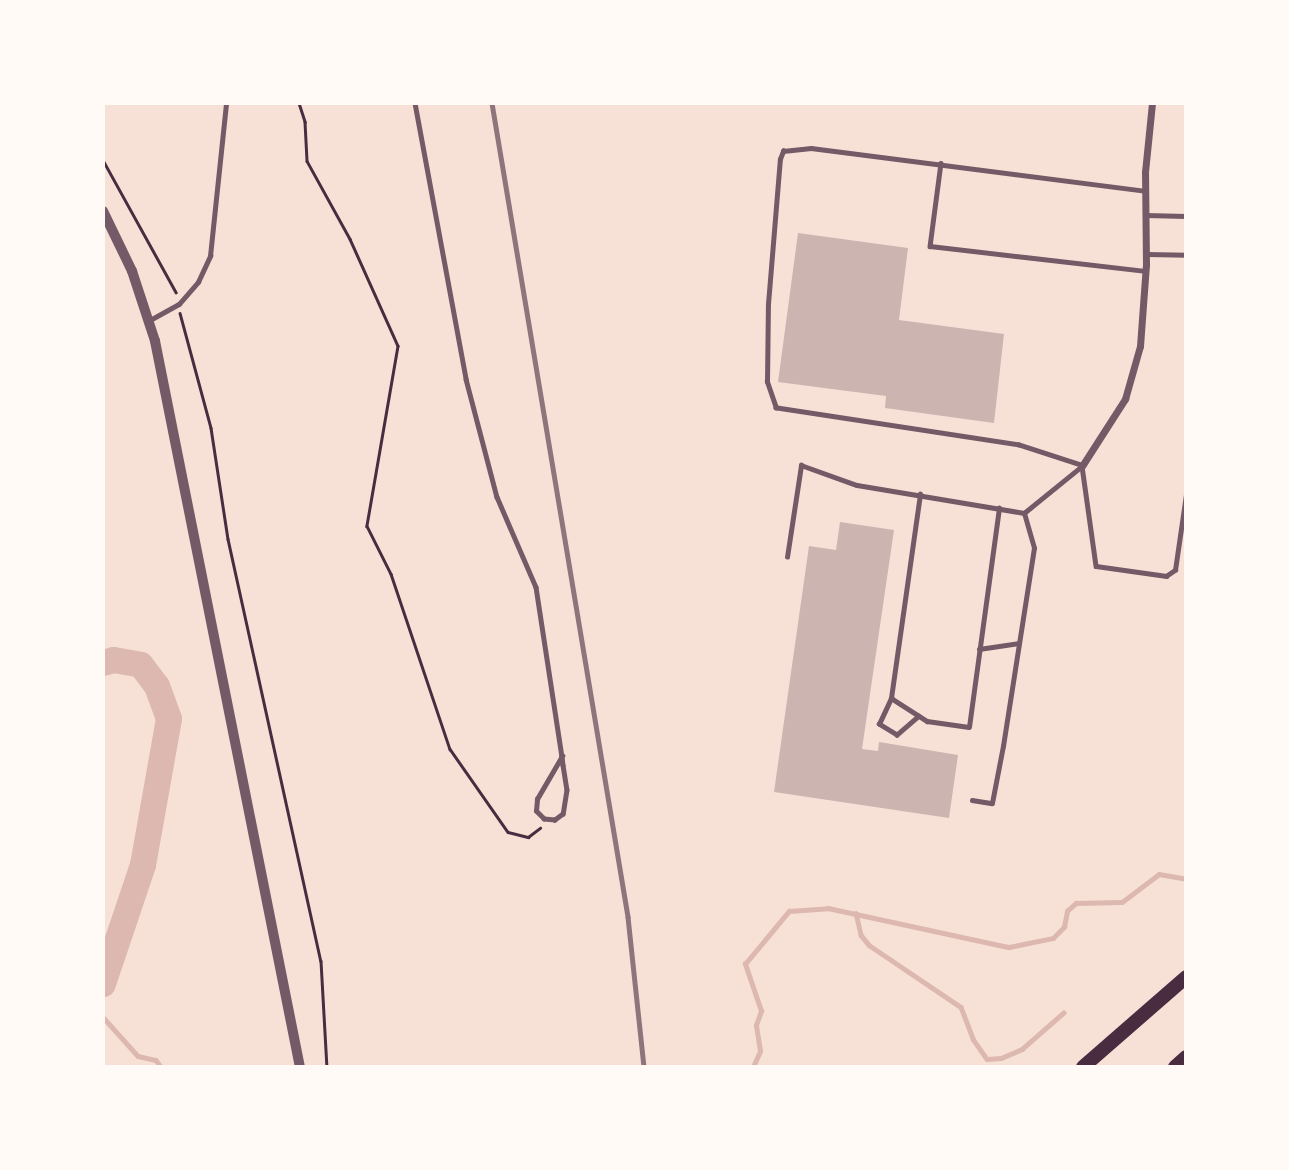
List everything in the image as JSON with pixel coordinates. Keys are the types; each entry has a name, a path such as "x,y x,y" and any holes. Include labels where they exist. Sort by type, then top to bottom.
{"highway":[{"path":"1083,1067 1186,977"},
{"path":"1175,1067 1186,1057"}],"street":[{"path":"1082,466 1115,417 1135,372 1146,271 1145,191 1152,103"},
{"path":"103,211 132,271 149,321 300,1067"}],"lane":[{"path":"149,321 179,304 198,282 210,256 226,103"},
{"path":"415,103 466,379 497,497 537,587 562,756 567,790 563,814 551,820 536,811 537,799 562,756"},
{"path":"1082,466 1018,445 776,408 767,382 768,304 783,151 811,148 1145,191"},
{"path":"942,163 930,246 1146,271"},
{"path":"1145,215 1186,216"},
{"path":"1146,254 1186,255"},
{"path":"787,557 801,465 857,485 1024,513"},
{"path":"1082,466 1096,566 1166,576 1175,570 1186,495"},
{"path":"1024,513 1082,466"},
{"path":"919,716 897,735 885,731 879,717 891,698 920,494"},
{"path":"891,698 927,721 969,727 999,508"},
{"path":"972,800 992,803 1034,548 1024,513"},
{"path":"979,649 1020,643"}],"path":[{"path":"299,103 305,122 307,161 350,239 398,346 367,526 396,587 450,749 508,832 527,838 551,820"},
{"path":"103,160 158,257 179,304 211,428 228,539 321,961 327,1067"}],"building":[{"path":"798,233 908,248 899,320 1004,334 994,423 885,408 886,396 778,382"},
{"path":"840,522 894,530 862,749 878,751 879,742 958,755 949,818 774,792 809,546 836,550"}],"waterway":[{"path":"103,663 114,660 141,665 157,686 169,719 143,865 103,984"},
{"path":"753,1067 760,1051 756,1025 761,1011 745,964 789,911 828,908 1009,947 1053,938 1064,927 1067,911 1076,903 1122,902 1159,874 1186,879"},
{"path":"856,913 861,935 869,945 961,1007 973,1039 987,1059 1001,1058 1022,1049 1063,1013"},
{"path":"103,1017 138,1056 156,1060 161,1067"}],"railway":[{"path":"492,103 628,917 644,1067"}]}
